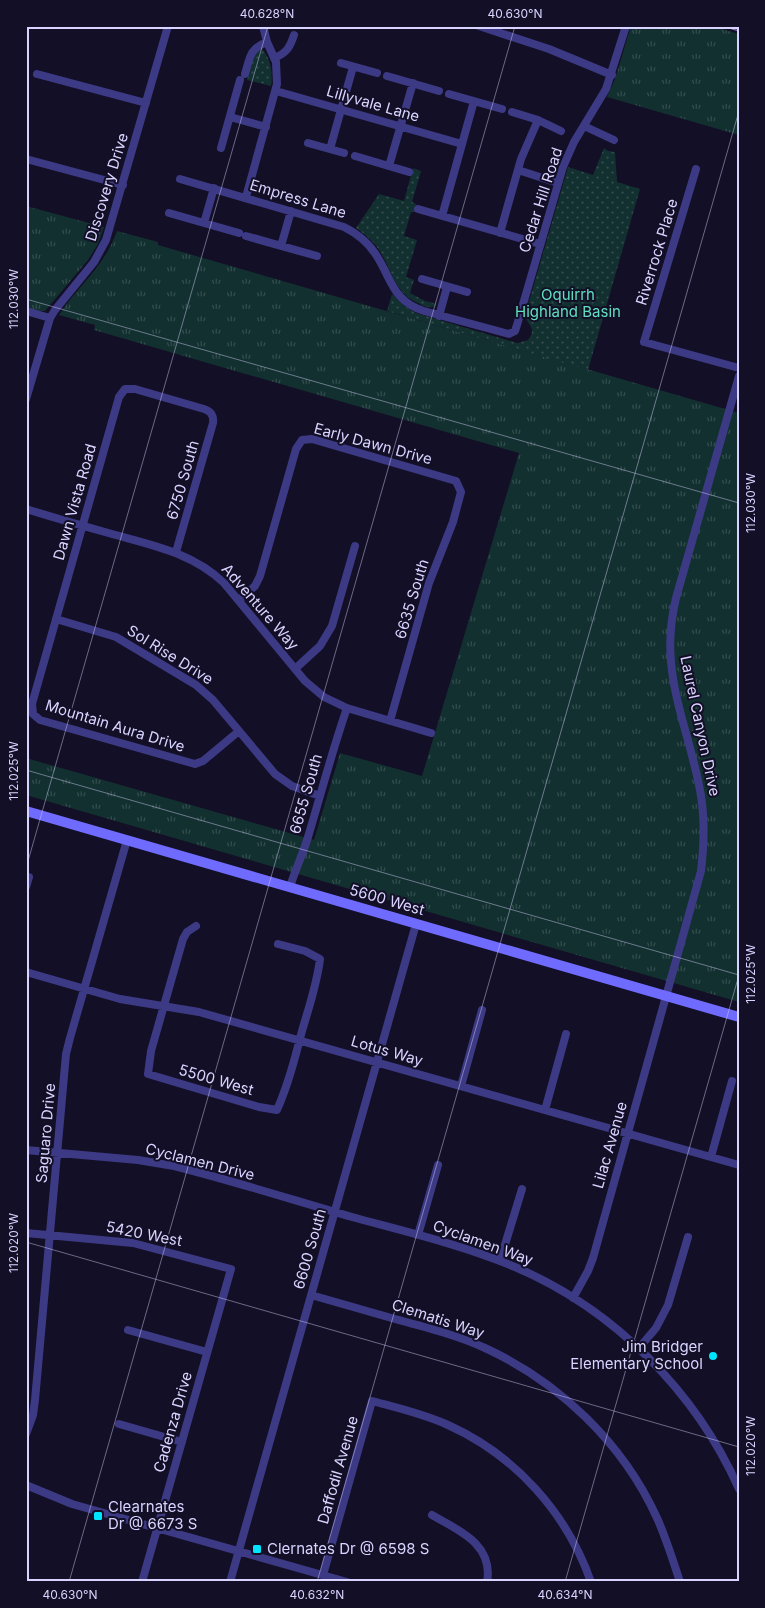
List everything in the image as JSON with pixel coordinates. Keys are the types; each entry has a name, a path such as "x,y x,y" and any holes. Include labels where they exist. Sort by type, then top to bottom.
{"main road":[{"name":"5600 West","path":"26,811 739,1017"}],"street":[{"name":"Discovery Drive","path":"26,399 54,310 101,252 106,240 168,26"},
{"path":"246,197 278,78 274,58 263,26"},
{"path":"479,26 540,46 612,75"},
{"name":"Cedar Hill Road","path":"515,331 566,158 600,101 612,75 626,26"},
{"path":"734,26 739,28"},
{"path":"274,58 288,51 294,35"},
{"path":"221,148 252,51 267,42"},
{"path":"341,63 377,73"},
{"path":"330,149 353,66"},
{"path":"37,74 146,103"},
{"path":"387,76 439,91"},
{"path":"389,166 413,83"},
{"name":"Lillyvale Lane","path":"276,91 462,144"},
{"path":"449,94 502,109"},
{"path":"442,216 474,101"},
{"path":"512,112 538,120 561,131"},
{"path":"230,117 266,127"},
{"path":"500,233 518,170 538,120"},
{"path":"584,126 614,140"},
{"path":"308,143 344,153"},
{"path":"355,156 409,172"},
{"path":"26,159 123,185"},
{"name":"Riverrock Place","path":"696,169 644,342 739,368"},
{"path":"518,170 558,183"},
{"name":"Empress Lane","path":"180,179 338,224 356,233 366,242 375,253 394,290 403,300 416,308 504,334 515,331"},
{"path":"204,223 214,188"},
{"path":"418,209 540,244"},
{"path":"281,246 291,210"},
{"path":"169,214 317,256"},
{"path":"422,279 467,292"},
{"path":"439,316 447,286"},
{"path":"26,311 50,318"},
{"name":"Laurel Canyon Drive","path":"667,996 698,884 703,858 704,831 699,784 672,674 671,623 676,598 739,376"},
{"name":"Dawn Vista Road","path":"32,714 32,706 56,619 119,397 123,390 134,388 204,408 212,414"},
{"name":"6750 South","path":"176,552 213,423 212,414"},
{"name":"Early Dawn Drive","path":"239,600 255,586 260,576 296,449 302,440 312,440 452,479 460,485"},
{"name":"6635 South","path":"390,721 430,582 453,522 461,492 460,485"},
{"name":"Adventure Way","path":"26,509 176,552 196,561 224,583 296,668 318,692 331,702 431,733"},
{"path":"296,668 320,646 332,626 355,546"},
{"name":"Sol Rise Drive","path":"56,619 111,635 133,646 205,692 279,777 297,788 320,796"},
{"name":"6655 South","path":"290,887 308,837 338,732 347,708"},
{"name":"Mountain Aura Drive","path":"32,714 40,720 195,764 201,762 239,731"},
{"name":"Saguaro Drive","path":"26,1434 33,1415 35,1400 66,1054 127,840"},
{"path":"26,887 29,877"},
{"name":"6600 South","path":"230,1582 416,924"},
{"path":"164,1007 183,939 187,932 196,926"},
{"path":"278,944 305,952 320,959 317,978 300,1041"},
{"name":"Lotus Way","path":"26,972 120,999 199,1012 739,1165"},
{"name":"Lilac Avenue","path":"573,1298 591,1265 667,996"},
{"name":"5500 West","path":"164,1007 151,1051 148,1074 259,1107 277,1110 285,1092 300,1041"},
{"path":"461,1086 482,1010"},
{"path":"545,1110 566,1034"},
{"path":"711,1157 732,1081"},
{"name":"Cyclamen Drive","path":"26,1150 138,1160 174,1166 335,1212"},
{"path":"418,1235 438,1165"},
{"path":"500,1261 522,1189"},
{"name":"Cyclamen Way","path":"335,1212 418,1235 500,1261 534,1276 573,1298 607,1322 638,1348 670,1380 697,1415 722,1455 739,1489"},
{"name":"5420 West","path":"26,1233 133,1243 154,1247 231,1269"},
{"path":"638,1348 656,1328 668,1305 688,1237"},
{"name":"Cadenza Drive","path":"142,1582 231,1269"},
{"name":"Clematis Way","path":"311,1295 443,1332 467,1341 513,1363 546,1384 587,1418 631,1472 656,1517 680,1582"},
{"path":"128,1330 207,1352"},
{"name":"Daffodil Avenue","path":"323,1575 372,1401 447,1425 481,1443 513,1466 532,1484 556,1513 577,1548 591,1582"},
{"path":"119,1424 182,1442"},
{"path":"26,1485 72,1504 347,1582"},
{"path":"432,1515 478,1544 487,1562 487,1582"}],"green space":[{"path":"631,26 712,26 739,34 739,135 607,97 615,79"},
{"path":"262,49 271,66 271,86 247,80 255,53"},
{"name":"Oquirrh Highland Basin","path":"604,148 615,152 617,182 640,189 588,370 387,311 392,294 403,305 416,313 517,343 528,340 532,329 525,314 568,167 593,175"},
{"path":"413,168 421,171 412,202 416,204 414,212 411,212 404,236 417,240 406,277 414,280 410,293 425,301 437,304 433,307 423,306 404,294 395,282 379,249 356,228 379,194 404,201"},
{"path":"26,206 104,227 98,244 88,260 45,311 26,308"},
{"path":"117,231 158,242 158,245 739,413 739,1002 26,795 26,758 314,840 340,753 422,776 519,453 94,330 95,325 59,315 105,256"}],"place":[{"name":"Jim Bridger Elementary School","path":"713,1356"},
{"name":"Clearnates Dr @ 6673 S","path":"98,1516"},
{"name":"Clernates Dr @ 6598 S","path":"257,1549"}]}
